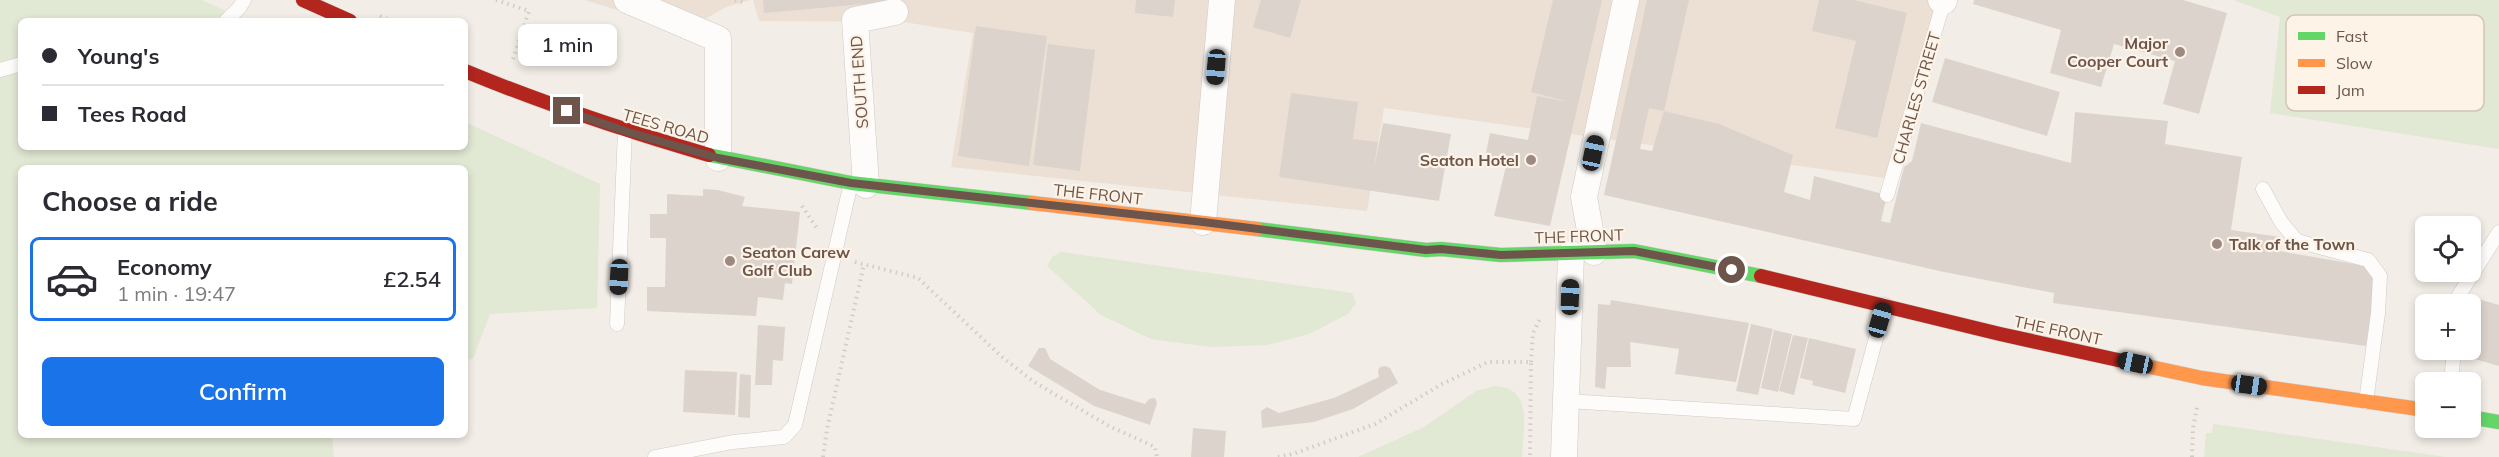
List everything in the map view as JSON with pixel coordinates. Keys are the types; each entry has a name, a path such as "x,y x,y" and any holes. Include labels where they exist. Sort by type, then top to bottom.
{"main road":[{"path":"303,0 343,18"},
{"name":"TEES ROAD","path":"468,72 528,98 625,131 718,158 858,184"},
{"name":"THE FRONT","path":"858,184 1203,222 1426,250 1441,249 1501,255 1634,251 1885,304 2000,334 2202,378 2415,409"},
{"path":"2481,419 2499,422"}],"street":[{"path":"627,0 718,39 718,158"},
{"path":"1203,222 1222,0"},
{"path":"1564,457 1567,400 1583,253 1584,196 1626,0"},
{"name":"SOUTH END","path":"858,184 855,20 895,12"}],"lane":[{"path":"229,18 244,0"},
{"name":"CHARLES STREET","path":"1887,195 1943,0"},
{"path":"0,70 18,65"},
{"path":"617,324 625,131"},
{"path":"655,457 733,442 784,437 795,425 834,256 858,184"},
{"path":"2263,189 2281,222 2297,241 2368,260 2380,276 2378,313 2366,402"},
{"path":"2460,294 2499,232"},
{"path":"1567,400 1854,419 1885,304"}],"path":[{"path":"496,0 529,11 512,62"},
{"path":"735,0 742,2"},
{"path":"834,256 918,278 1002,357 1034,382 1108,426 1155,447 1157,457"},
{"path":"823,457 827,429 864,264"},
{"path":"1278,457 1293,454 1375,424 1442,384 1488,362 1531,362 1530,457 1535,457"},
{"path":"2192,457 2193,428"}],"shaded area":[{"path":"585,0 750,0 726,7 684,31"},
{"path":"753,0 1938,0 1885,178 1384,108 1367,211 951,167 973,33 903,22 759,21"}],"green space":[{"path":"0,0 202,0 241,18 18,18 18,150 468,150 468,123 600,184 597,308 490,314 473,359 468,360 468,165 18,165 18,438 332,438 334,457 0,457"},
{"path":"2234,0 2499,0 2499,149 2270,113 2280,17"},
{"path":"1061,252 1352,293 1356,303 1348,314 1309,334 1267,345 1211,347 1151,339 1101,315 1047,266 1052,257"},
{"path":"1495,386 1507,388 1516,394 1521,402 1524,411 1522,457 1358,457 1424,427 1476,391"},
{"path":"2213,424 2446,457 2204,457 2206,433 2212,433"}],"building":[{"path":"763,0 886,0 886,2 764,13"},
{"path":"1136,0 1175,0 1173,17 1135,13"},
{"path":"1261,0 1301,0 1290,38 1253,27"},
{"path":"1553,0 1602,0 1550,226 1494,216 1507,162 1485,158 1490,133 1528,140 1537,96 1570,102 1531,92"},
{"path":"1647,0 1689,0 1664,111 1719,124 1793,155 1784,192 1810,200 1814,176 1887,195 1881,221 1890,223 1904,167 1912,161 1921,123 2071,163 2075,112 2168,121 2165,144 2242,157 2231,230 2281,237 2279,251 2372,267 2377,277 2366,346 2053,303 2054,293 1944,272 1604,195","holes":["1649,108 1664,111 1652,151 1640,149"]},
{"path":"1819,0 1854,0 1907,13 1877,138 1835,128 1856,41 1812,31"},
{"name":"Major Cooper Court","path":"1974,0 2183,0 2227,13 2199,114 2163,104 2175,61 2114,44 2101,87 2050,73 2061,30 1973,4"},
{"path":"976,26 1047,36 1029,166 958,156"},
{"path":"1048,44 1095,50 1080,171 1033,165"},
{"name":"Major Cooper Court","path":"1945,58 2060,92 2047,136 1932,102"},
{"path":"1291,93 1358,102 1353,139 1378,142 1374,168 1383,123 1451,134 1439,201 1279,177"},
{"name":"Seaton Carew Golf Club","path":"703,189 718,190 745,197 742,206 800,212 792,284 785,283 783,300 758,297 756,316 647,311 647,287 665,287 666,238 650,238 650,214 667,214 667,194 703,196"},
{"path":"1611,300 1749,323 1736,382 1675,374 1679,349 1630,342 1631,367 1607,367 1605,389 1595,387 1598,304 1610,305"},
{"path":"2481,300 2499,305 2499,366 2478,360 2481,360"},
{"path":"1751,324 1773,329 1758,395 1736,391"},
{"path":"758,325 785,327 783,361 773,360 772,385 755,385"},
{"path":"1774,330 1792,334 1778,392 1761,388"},
{"path":"1793,335 1808,338 1794,395 1779,391"},
{"path":"1809,338 1856,349 1845,393 1812,385 1813,381 1800,378"},
{"path":"1039,348 1045,348 1050,359 1100,390 1145,404 1149,399 1155,398 1157,403 1150,425 1094,406 1028,366"},
{"path":"1380,367 1390,368 1398,383 1353,409 1314,422 1262,428 1261,411 1267,407 1279,413 1334,398 1379,377"},
{"path":"685,370 737,372 735,415 683,412"},
{"path":"740,374 751,375 750,418 738,417"},
{"path":"1193,428 1226,431 1224,457 1191,457"}],"traffic: fast":[{"path":"709,155 851,183 1032,203"},
{"path":"1257,229 1426,250 1441,249 1501,255 1634,251 1761,276"},
{"path":"2481,419 2499,422"}],"traffic: slow":[{"path":"1032,203 1257,229"},
{"path":"2118,360 2202,378 2415,408"}],"traffic: jam":[{"path":"303,0 343,18"},
{"path":"468,72 586,116 709,155"},
{"path":"1761,276 2118,360"}],"place":[{"name":"Major Cooper Court","path":"2180,52"},
{"name":"Seaton Hotel","path":"1531,160"},
{"name":"Talk of the Town","path":"2217,244"},
{"name":"Seaton Carew Golf Club","path":"730,261"}],"route":[{"path":"567,111 625,131 718,158 851,183 1203,222 1426,250 1441,249 1501,255 1634,251 1732,270"}]}
